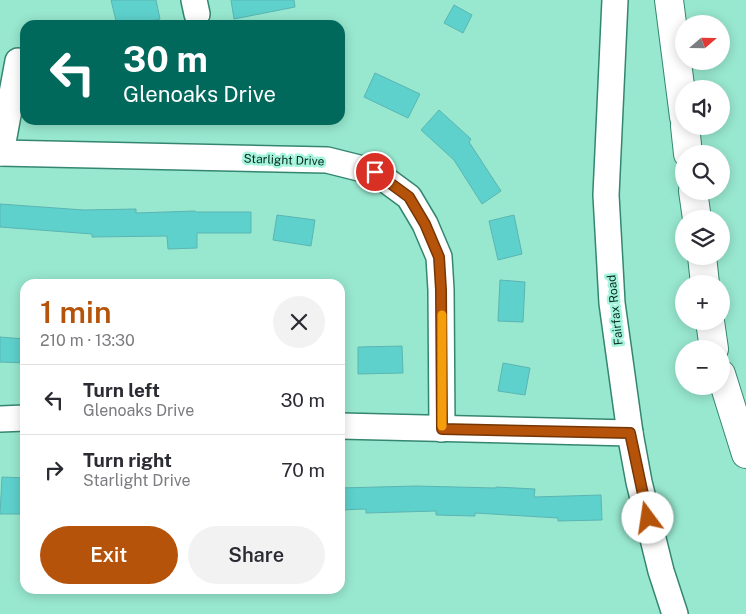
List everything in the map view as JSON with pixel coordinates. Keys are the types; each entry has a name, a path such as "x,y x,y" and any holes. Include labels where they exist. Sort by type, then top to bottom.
{"highway":[{"path":"669,0 679,80"},
{"path":"728,395 746,454"}],"street":[{"name":"Fairfax Road","path":"615,0 606,194 612,303 630,433 659,562 675,614"},
{"path":"1,153 18,61"},
{"name":"Starlight Drive","path":"1,153 327,160 375,172 409,197 425,224 439,257 442,429"},
{"path":"0,418 20,418"},
{"path":"345,426 630,433"}],"building":[{"path":"111,0 156,0 160,19 116,20"},
{"path":"231,0 294,0 295,7 234,19"},
{"path":"454,5 472,15 463,33 444,23"},
{"path":"375,73 420,94 408,118 364,97"},
{"path":"439,110 471,139 469,142 501,191 482,204 454,160 421,130"},
{"path":"0,204 84,210 136,209 136,213 251,212 251,233 197,233 197,248 168,249 167,236 92,237 92,234 0,227"},
{"path":"277,215 315,220 311,246 273,240"},
{"path":"514,215 522,254 498,260 489,221"},
{"path":"500,280 525,282 523,322 498,321"},
{"path":"0,337 20,339 20,363 0,362"},
{"path":"402,346 403,373 358,374 358,347"},
{"path":"503,363 530,368 525,395 498,391"},
{"path":"2,477 20,478 20,514 0,514"},
{"path":"496,487 535,489 534,497 601,495 602,520 558,521 558,518 475,513 475,516 436,515 436,511 366,513 366,509 345,510 345,488"}],"slow traffic":[{"path":"442,315 442,426"}],"route":[{"path":"375,172 409,197 425,224 439,257 442,429 630,433 648,518"}]}
